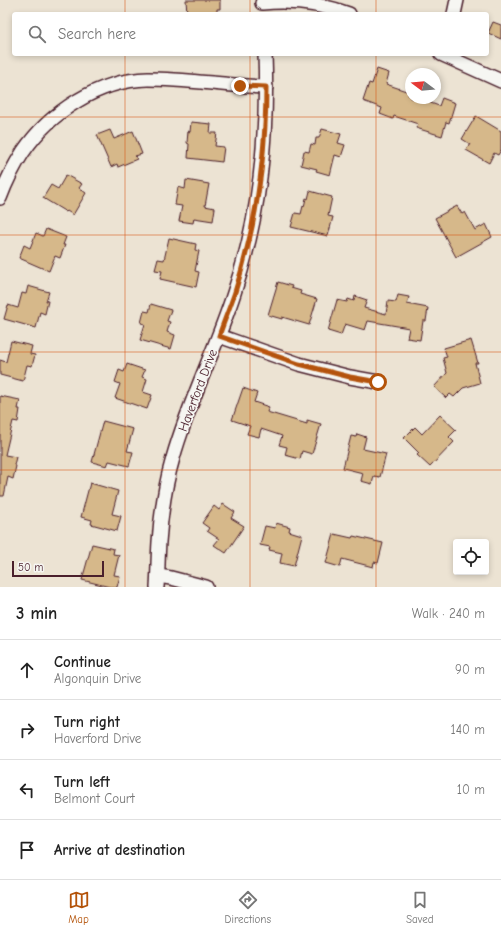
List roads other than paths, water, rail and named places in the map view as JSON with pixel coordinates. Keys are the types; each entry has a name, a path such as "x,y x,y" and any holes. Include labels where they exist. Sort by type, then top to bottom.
{"street":[{"path":"454,12 457,0"},
{"path":"262,6 277,1 302,3 343,12"},
{"name":"Haverford Drive","path":"157,581 161,522 173,459 186,418 235,293 257,204 264,140 266,87 265,56"},
{"path":"445,56 501,81"},
{"path":"0,198 23,153 46,124 74,103 99,90 131,81 146,79 266,87"},
{"path":"219,336 299,364 350,377 378,382"},
{"path":"157,581 171,578 206,587"}]}
